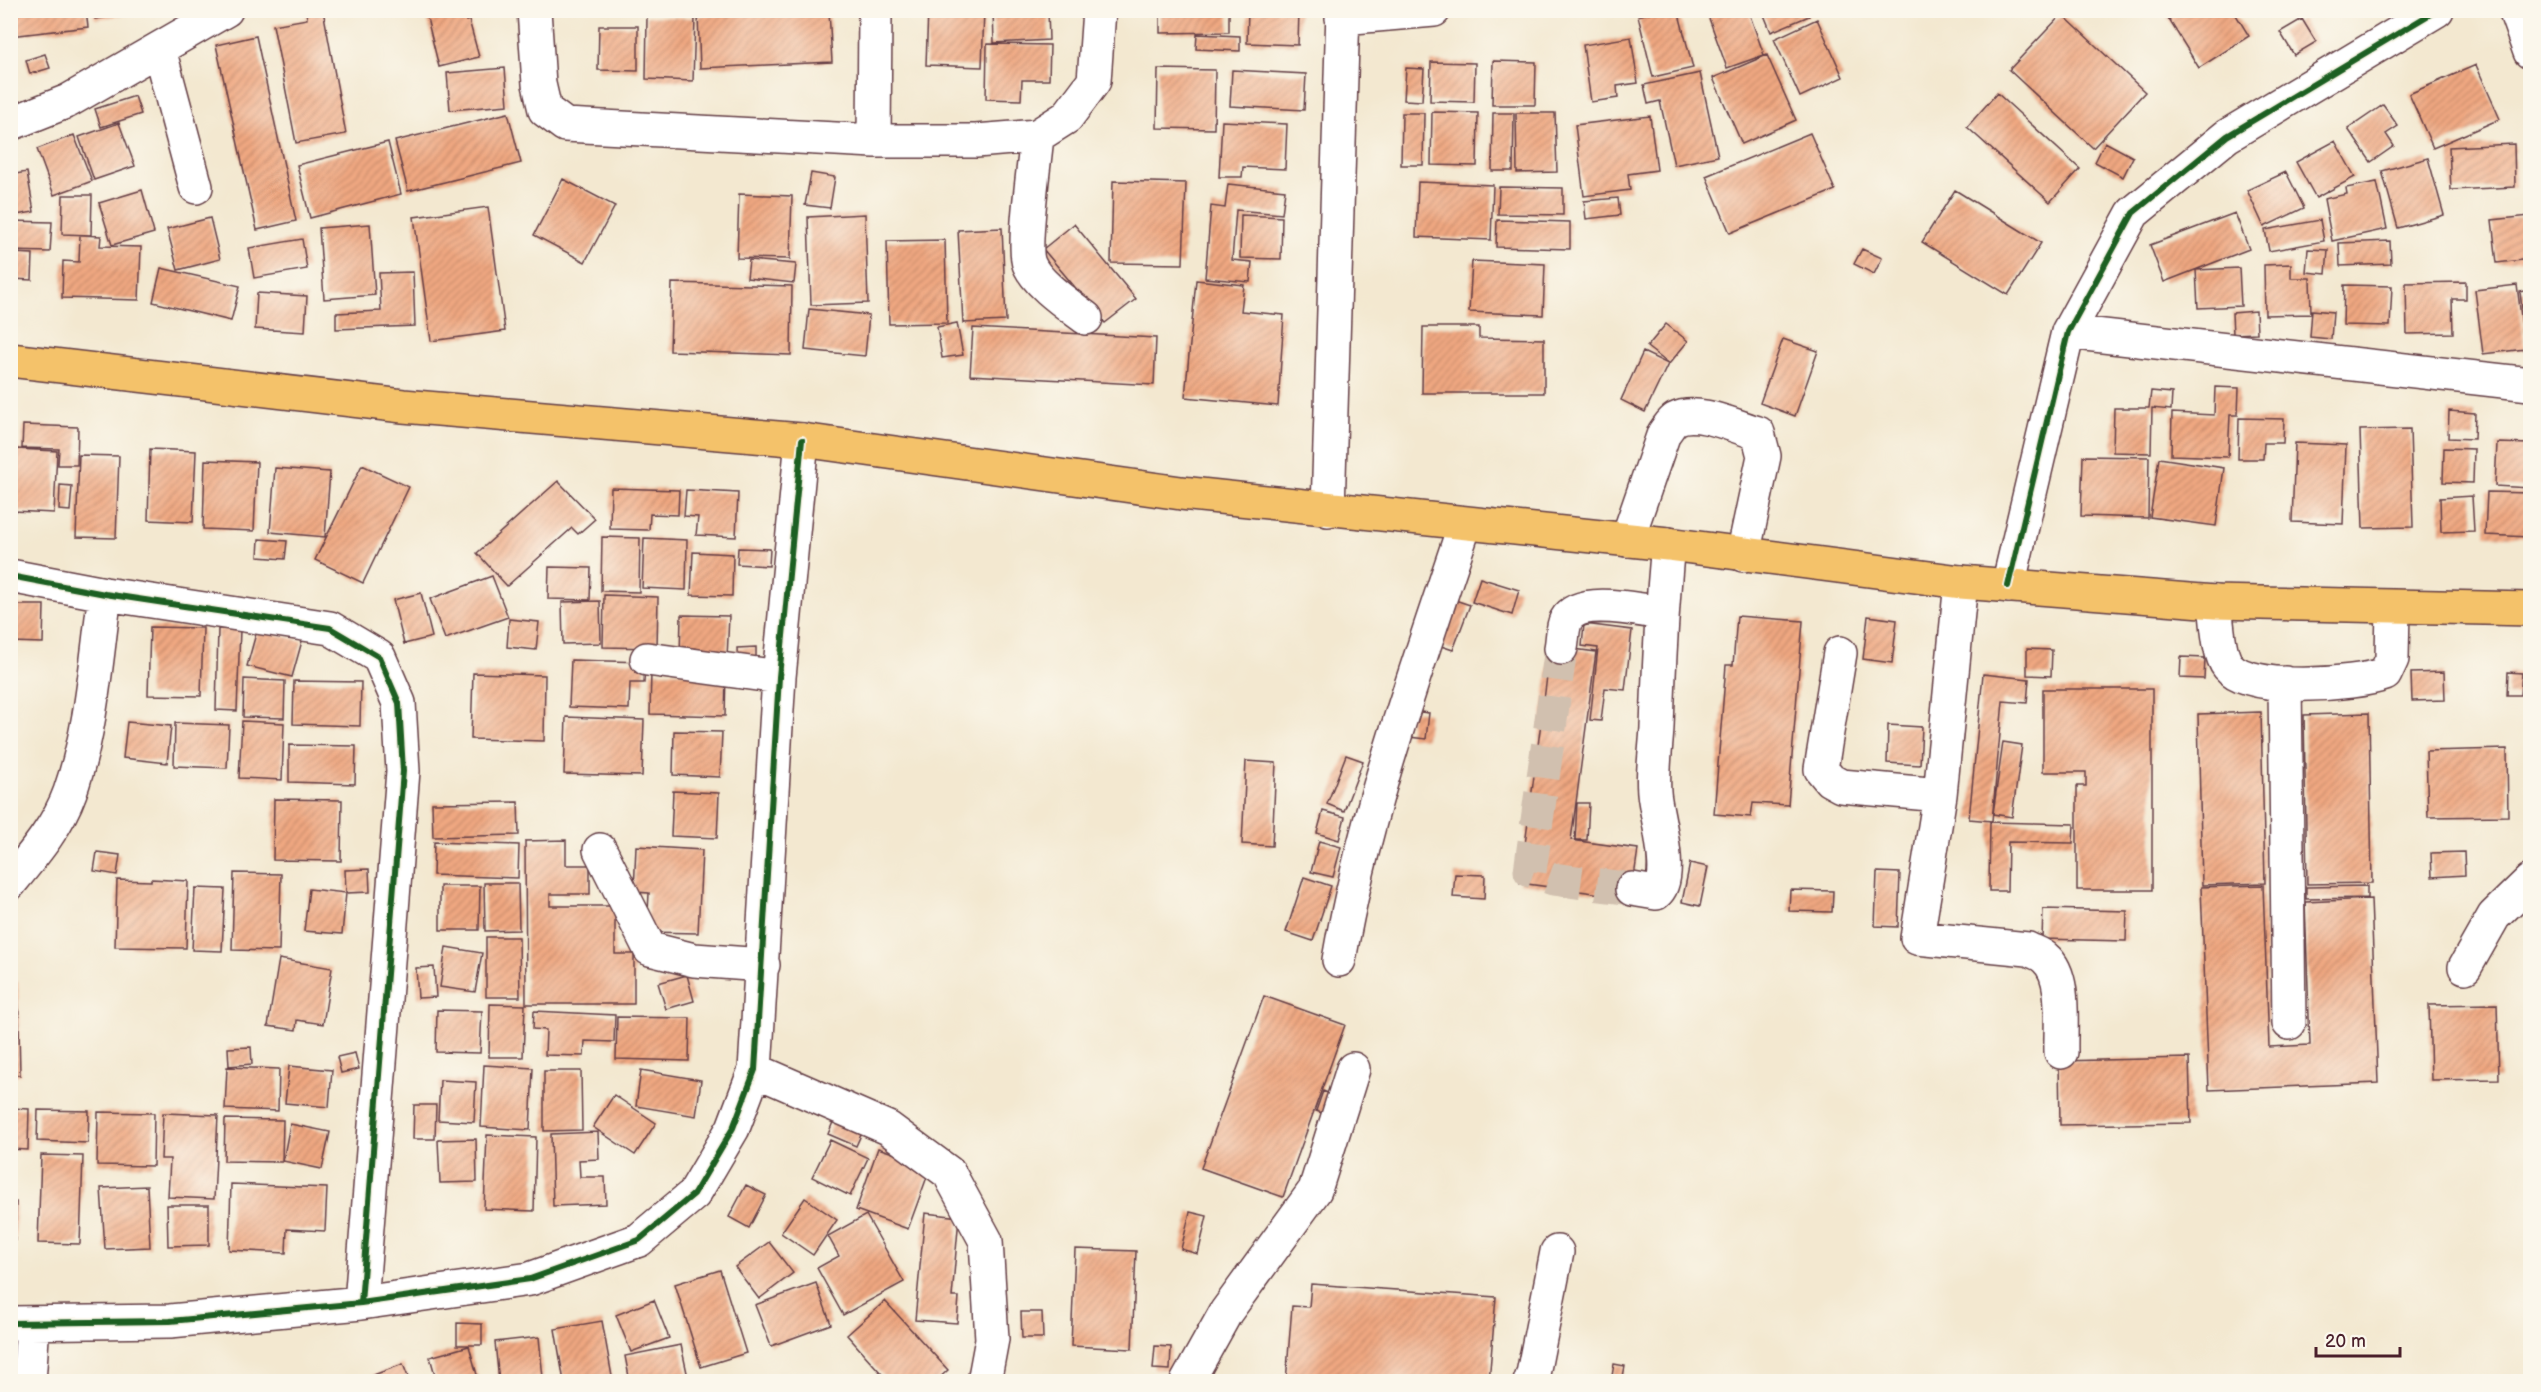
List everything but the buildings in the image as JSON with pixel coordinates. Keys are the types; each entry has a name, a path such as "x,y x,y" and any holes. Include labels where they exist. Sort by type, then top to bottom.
{"main road":[{"path":"10,360 404,406 802,440 1181,493 1668,544 1960,582 2215,602 2530,609"}],"street":[{"path":"10,124 68,101 226,10"},
{"path":"534,10 539,84 545,110 565,125 874,141 976,141 1037,136 1067,117 1094,81 1099,10"},
{"path":"874,141 875,10"},
{"path":"1328,510 1342,14 1434,10"},
{"path":"2008,586 2068,332 2133,213 2227,136 2438,10"},
{"path":"2515,10 2530,51"},
{"path":"159,49 196,187"},
{"path":"1037,136 1027,245 1029,264 1040,280 1086,318"},
{"path":"2068,332 2530,384"},
{"path":"1627,540 1664,433 1674,420 1686,416 1698,416 1758,433 1762,441 1764,456 1743,555"},
{"path":"29,1382 22,1323 170,1321 361,1303 530,1279 639,1240 694,1194 734,1128 755,1070 779,677 802,440"},
{"path":"1339,960 1351,890 1367,829 1401,714 1465,524"},
{"path":"1632,890 1656,893 1663,882 1662,831 1654,799 1661,613 1668,544"},
{"path":"10,576 105,594 330,628 379,657 399,703 404,771 361,1303"},
{"path":"1960,582 1940,795 1917,938 2028,949 2045,957 2056,970 2060,987 2061,1052"},
{"path":"10,883 42,845 70,793 88,722 105,594"},
{"path":"2215,602 2226,665 2252,680 2285,683 2366,681 2385,674 2392,659 2393,607"},
{"path":"1561,648 1565,622 1573,612 1606,606 1661,613"},
{"path":"1840,653 1821,769 1830,780 1841,786 1940,795"},
{"path":"647,659 779,677"},
{"path":"2285,683 2289,1023"},
{"path":"600,850 650,949 694,960 763,965"},
{"path":"2465,967 2494,916 2530,881"},
{"path":"1187,1382 1226,1312 1315,1190 1353,1069"},
{"path":"755,1070 888,1128 949,1173 986,1241 992,1339 988,1380"},
{"path":"1530,1382 1557,1252"}],"tunnel":[{"path":"1561,648 1530,871 1553,879 1632,889"}],"cycle path":[{"path":"2008,586 2068,332 2133,213 2227,136 2437,10"},
{"path":"10,1323 170,1321 361,1303 530,1279 639,1240 694,1194 733,1128 755,1070 779,677 802,440"},
{"path":"10,576 105,594 330,628 379,657 399,703 403,771 361,1303"}]}
